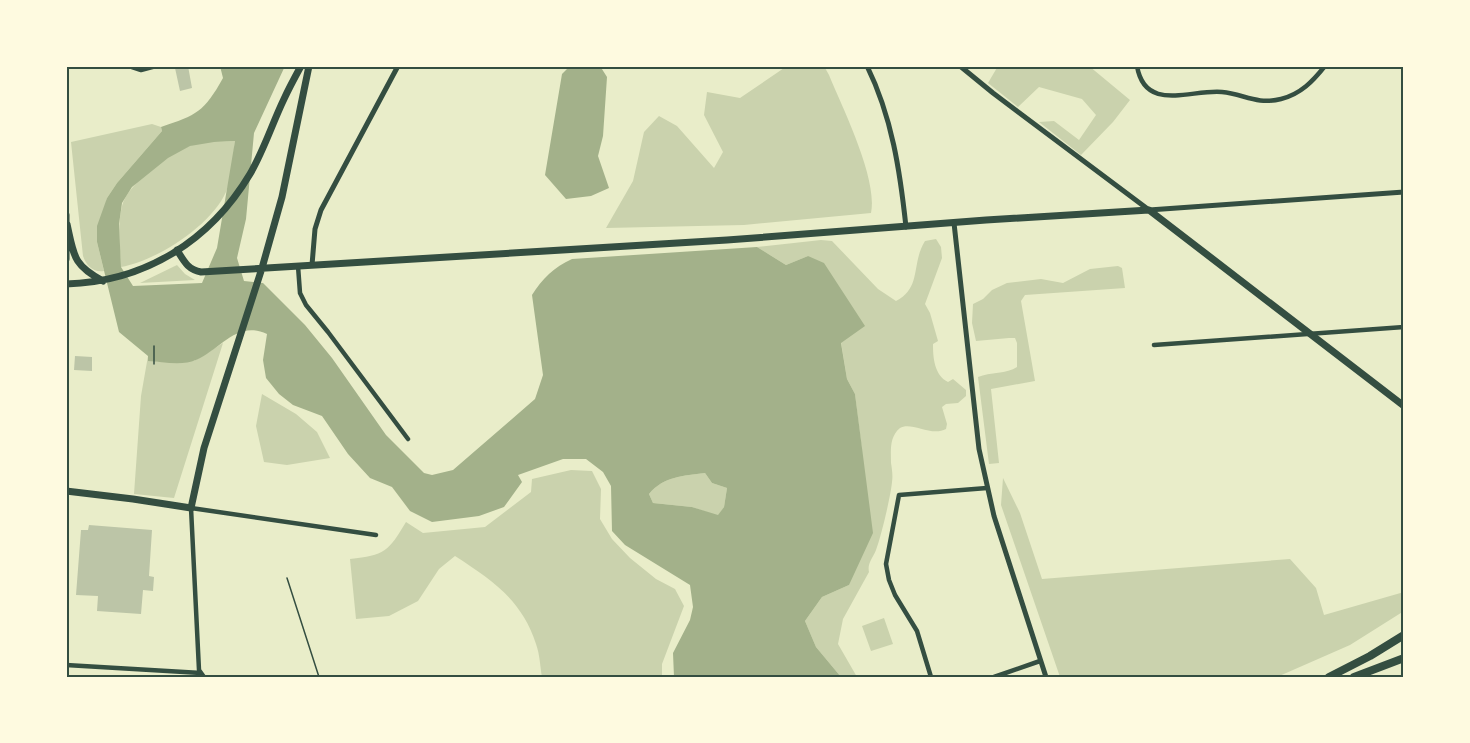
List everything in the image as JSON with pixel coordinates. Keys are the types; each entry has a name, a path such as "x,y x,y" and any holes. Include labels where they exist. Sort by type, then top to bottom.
{"highway":[{"path":"1329,677 1404,635"},
{"path":"1354,677 1404,658"}],"main road":[{"path":"66,284 104,282 128,275 154,264 211,225 235,197 256,164 301,66"},
{"path":"66,491 191,508 204,448 262,268 282,197 309,66"},
{"path":"177,250 191,270 201,272 727,240 1149,210 1404,406"},
{"path":"66,215 75,257 88,274 104,282"},
{"path":"66,260 67,224"}],"street":[{"path":"129,66 141,70 156,66"},
{"path":"312,265 315,229 321,210 398,66"},
{"path":"867,66 887,114 895,146 906,227"},
{"path":"960,66 1149,210 1404,192"},
{"path":"1137,66 1140,77 1147,88 1158,95 1222,92 1250,100 1281,99 1308,85 1325,66"},
{"path":"954,223 979,449 1006,557 1046,677"},
{"path":"298,266 300,293 306,305 408,438"},
{"path":"1154,345 1404,327"},
{"path":"931,677 917,631 895,596 886,564 899,495 987,488"},
{"path":"202,675 199,669 191,508 375,535"},
{"path":"993,677 1040,661"},
{"path":"66,665 202,675"}],"path":[{"path":"154,346 154,364"},
{"path":"287,578 320,677"}],"shaded area":[{"path":"220,66 285,66 254,133 246,219 237,258 244,281 263,283 305,325 332,358 386,435 424,473 432,475 453,470 535,399 543,375 532,295 549,274 566,262 572,259 757,247 786,265 808,256 824,263 865,326 841,343 847,379 855,394 873,533 849,585 822,597 805,621 816,647 841,677 674,677 673,653 690,620 693,607 690,585 625,545 612,531 611,486 603,472 586,459 563,459 518,475 522,482 504,507 479,516 432,522 410,511 392,487 370,478 348,454 322,416 293,405 279,394 266,378 263,360 267,334 256,331 238,333 191,362 148,361 148,356 119,332 97,242 97,226 107,198 162,131 161,127 198,111 205,105 223,78","holes":["235,141 217,248 202,283 133,286 121,267 119,224 122,203 132,187 168,158 190,146","705,473 712,483 727,488 724,507 718,515 692,507 653,503 649,494 661,484 674,478"]},
{"path":"570,66 600,66 607,77 603,136 598,156 609,188 591,196 566,199 545,175 562,74"},
{"path":"787,66 824,66 858,144 869,182 872,199 871,213 744,225 606,228 633,181 644,132 659,116 677,126 714,168 723,152 704,115 707,92 740,98"},
{"path":"998,66 1089,66 1130,100 1113,122 1081,155 1039,122 1054,121 1079,140 1096,115 1082,99 1039,87 1018,107 988,83"},
{"path":"152,124 161,127 162,131 107,198 97,242 104,271 93,270 83,256 71,142"},
{"path":"235,141 231,173 226,192 219,205 195,229 166,250 150,258 121,267 120,214 126,197 142,177 165,159 188,146 203,142"},
{"path":"936,239 941,247 942,258 925,304 938,341 933,344 934,360 943,379 948,382 953,379 966,390 966,396 958,403 946,404 942,407 947,424 946,429 934,431 905,426 896,432 892,440 892,477 888,506 869,572 843,619 838,644 857,677 841,677 816,647 805,621 822,597 849,585 862,451 855,394 847,379 841,342 808,256 786,265 757,247 821,240 832,241 878,289 896,301 910,289 925,241"},
{"path":"177,265 195,280 140,283"},
{"path":"1118,266 1122,268 1125,288 1025,295 1021,301 1035,381 991,389 999,463 989,464 978,377 1017,367 1017,343 1015,338 976,341 972,323 973,304 983,299 992,290 1007,283 1041,279 1063,283 1090,269"},
{"path":"223,343 174,498 134,494 141,396 148,356 157,362 194,361"},
{"path":"262,394 296,414 317,432 330,458 287,465 264,462 256,426"},
{"path":"571,470 592,471 601,489 600,519 612,539 630,558 656,579 675,589 684,606 662,664 662,677 542,677 537,648 523,615 504,592 455,556 439,569 418,601 389,616 356,619 350,559 371,556 384,550 395,540 406,522 423,533 485,527 531,492 532,479"},
{"path":"705,473 712,483 727,488 724,507 718,516 692,507 653,503 649,494 661,484 674,478"},
{"path":"1003,478 1020,513 1042,579 1290,559 1316,588 1324,615 1404,592 1404,611 1350,645 1277,677 1060,677 1001,505"},
{"path":"884,618 893,644 871,651 862,626"}],"building":[{"path":"188,66 192,88 180,91 175,68"},
{"path":"75,356 92,357 92,371 74,370"},
{"path":"89,525 152,530 149,576 154,577 153,591 143,590 141,614 97,611 98,596 76,595 81,530 88,530"}]}
